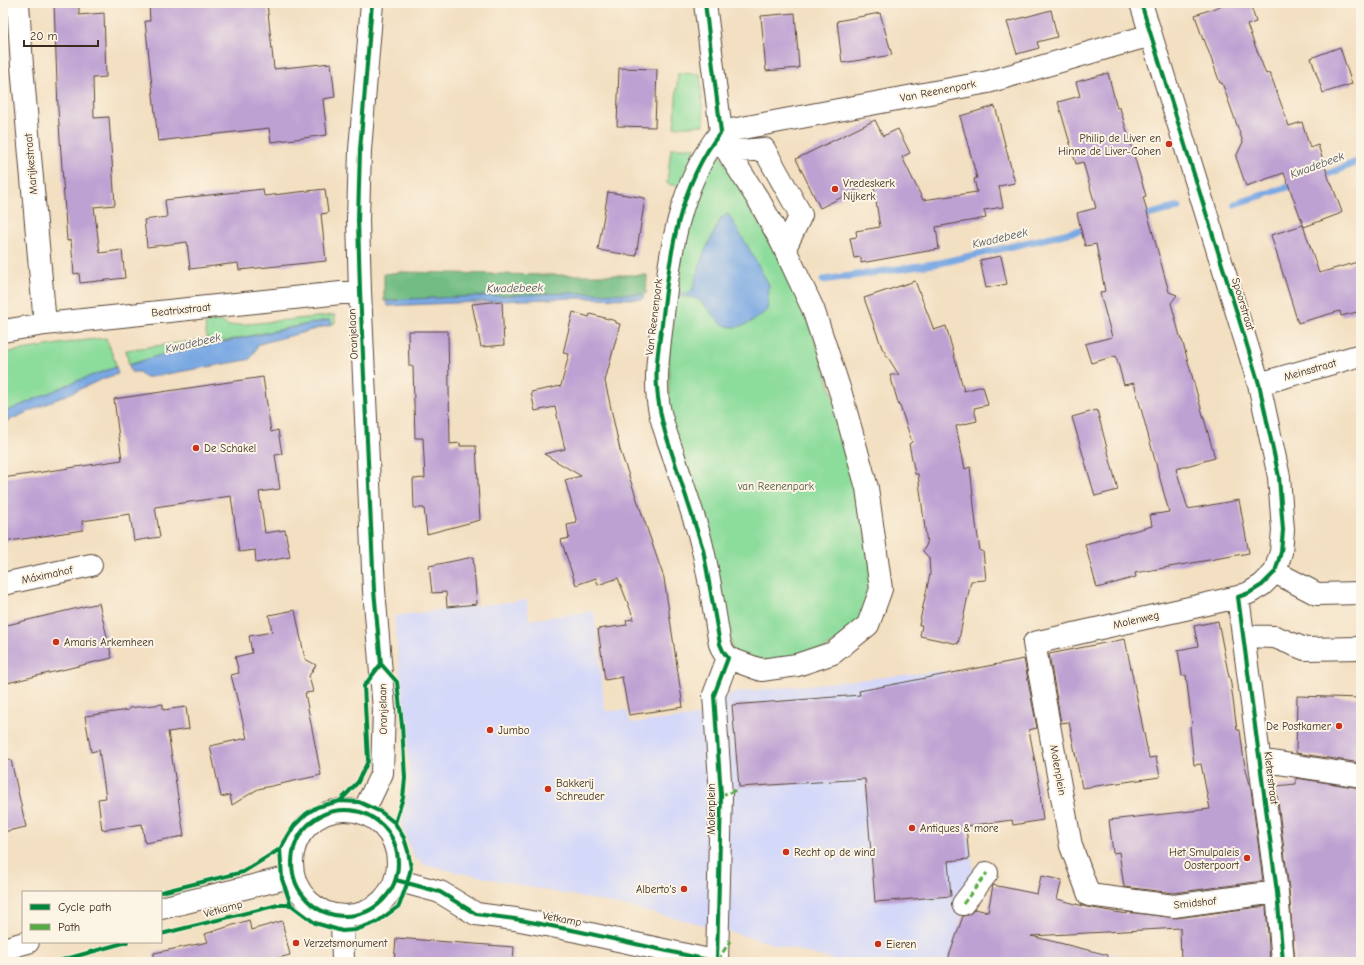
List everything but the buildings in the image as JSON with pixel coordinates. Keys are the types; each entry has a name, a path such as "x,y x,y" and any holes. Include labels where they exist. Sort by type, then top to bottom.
{"street":[{"name":"Marijkestraat","path":"18,3 22,66 46,324"},
{"name":"Oranjelaan","path":"363,813 382,773 384,709 374,590 358,220 359,170 372,3"},
{"path":"705,3 721,132 728,152 761,204 785,248 813,309 845,409 867,488 881,589 868,625 833,653 797,665 761,670 728,658"},
{"name":"Spoorstraat","path":"1141,3 1258,384 1279,477 1283,530 1281,552 1276,572"},
{"name":"Van Reenenpark","path":"728,658 720,644 703,549 662,419 658,401 657,385 657,364 672,247 692,182 703,158 721,132 988,82 1151,34"},
{"path":"728,152 764,149 801,215 785,248"},
{"name":"Beatrixstraat","path":"3,332 46,324 360,291"},
{"name":"Meinsstraat","path":"1258,384 1361,355"},
{"name":"Máximahof","path":"3,584 91,566"},
{"path":"1238,597 1249,593 1262,585 1276,572 1317,594 1361,593"},
{"name":"Kleterstraat","path":"1238,597 1277,892 1283,962"},
{"name":"Molenweg","path":"1034,643 1238,597"},
{"path":"1243,636 1275,637 1305,649 1360,648"},
{"name":"Molenplein","path":"1034,643 1071,846 1089,895"},
{"name":"Molenplein","path":"718,962 729,792 714,695 728,658"},
{"path":"1260,760 1361,776"},
{"path":"346,810 363,813 382,825 395,844 398,866 396,880 384,900 365,914 342,917 315,908 305,900 298,890 293,878 291,862 294,845 302,830 314,819 329,812 346,810"},
{"path":"963,904 987,873"},
{"name":"Vetkamp","path":"162,908 282,879 293,878"},
{"name":"Vetkamp","path":"396,880 440,892 476,914 577,930 718,962"},
{"name":"Smidshof","path":"1089,895 1174,906 1277,892"},
{"path":"342,917 342,962"},
{"path":"718,962 730,940"},
{"path":"3,949 24,943"}],"shaded area":[{"path":"527,600 529,620 594,611 605,711 626,710 631,723 709,715 730,693 943,671 974,872 959,924 1152,962 841,962 708,926 610,903 427,866 415,858 403,829 402,820 409,786 409,764 394,616"}],"green space":[{"path":"678,73 700,74 704,125 674,127"},
{"path":"671,148 697,148 684,187 667,184"},
{"name":"van Reenenpark","path":"721,156 799,292 856,465 871,571 868,606 858,629 797,665 734,655 669,414 669,352 682,248 697,187 709,161"},
{"path":"401,272 545,275 647,275 646,294 568,293 384,301 384,274"},
{"path":"335,315 335,323 332,324 330,320 328,320 180,350 129,365 126,350 207,339 205,325 208,322 221,321 228,326"},
{"path":"106,338 116,367 74,382 3,413 3,353"}],"water":[{"path":"728,214 769,285 767,310 746,324 733,327 721,323 697,299 679,295 681,293 690,293 692,291 703,255 721,218"},
{"path":"568,293 643,294 644,296 642,299 572,298 388,306 386,302 408,299"},
{"path":"330,320 331,325 259,344 250,359 247,360 150,377 145,377 139,372 131,372 129,365 157,356"},
{"path":"116,367 118,374 105,378 3,423 3,413 74,382"}],"waterway":[{"name":"Kwadebeek","path":"1319,177 1361,160"},
{"name":"Kwadebeek","path":"1235,204 1297,184"},
{"name":"Kwadebeek","path":"1139,217 1179,207"},
{"name":"Kwadebeek","path":"823,280 940,263 1090,228"}],"marked path":[{"path":"721,795 737,790"},
{"path":"963,904 987,873"},
{"path":"718,960 730,941"}],"cycle path":[{"path":"372,3 360,150 358,220 374,590 381,664"},
{"path":"396,880 440,892 476,914 515,919 577,931 717,962 721,795 714,695 728,658 720,644 703,549 665,432 657,393 658,356 668,274 678,224 685,199 695,175 706,153 721,132 705,3"},
{"path":"1141,3 1259,384 1279,477 1283,530 1281,552 1275,572 1262,585 1249,593 1238,597 1277,892 1283,962"},
{"path":"381,664 397,682 402,725 405,778 403,798 395,823"},
{"path":"340,801 358,782 368,761 364,686 381,664"},
{"path":"340,801 359,802 381,812 395,823 404,838 411,868 399,906 377,922 355,930 342,931 315,923 291,905 282,879 280,849 294,826 306,814 317,807 340,801"},
{"path":"345,810 365,814 383,825 394,843 398,863 394,883 383,901 365,912 345,916 325,912 307,901 296,883 292,863 296,843 307,825 325,814 345,810"},
{"path":"162,892 243,872 280,849"},
{"path":"162,934 278,905 291,905"},
{"path":"55,962 123,943"}],"place":[{"name":"Philip de Liver en Hinne de Liver-Cohen","path":"1169,144"},
{"name":"Vredeskerk Nijkerk","path":"835,189"},
{"name":"De Schakel","path":"196,448"},
{"name":"Amaris Arkemheen","path":"56,642"},
{"name":"De Postkamer","path":"1339,726"},
{"name":"Jumbo","path":"490,730"},
{"name":"Bakkerij Schreuder","path":"548,789"},
{"name":"Antiques & more","path":"912,828"},
{"name":"Recht op de wind","path":"786,852"},
{"name":"Het Smulpaleis Oosterpoort","path":"1247,858"},
{"name":"Alberto's","path":"684,889"},
{"name":"Verzetsmonument","path":"296,943"},
{"name":"Eieren","path":"878,944"}]}
